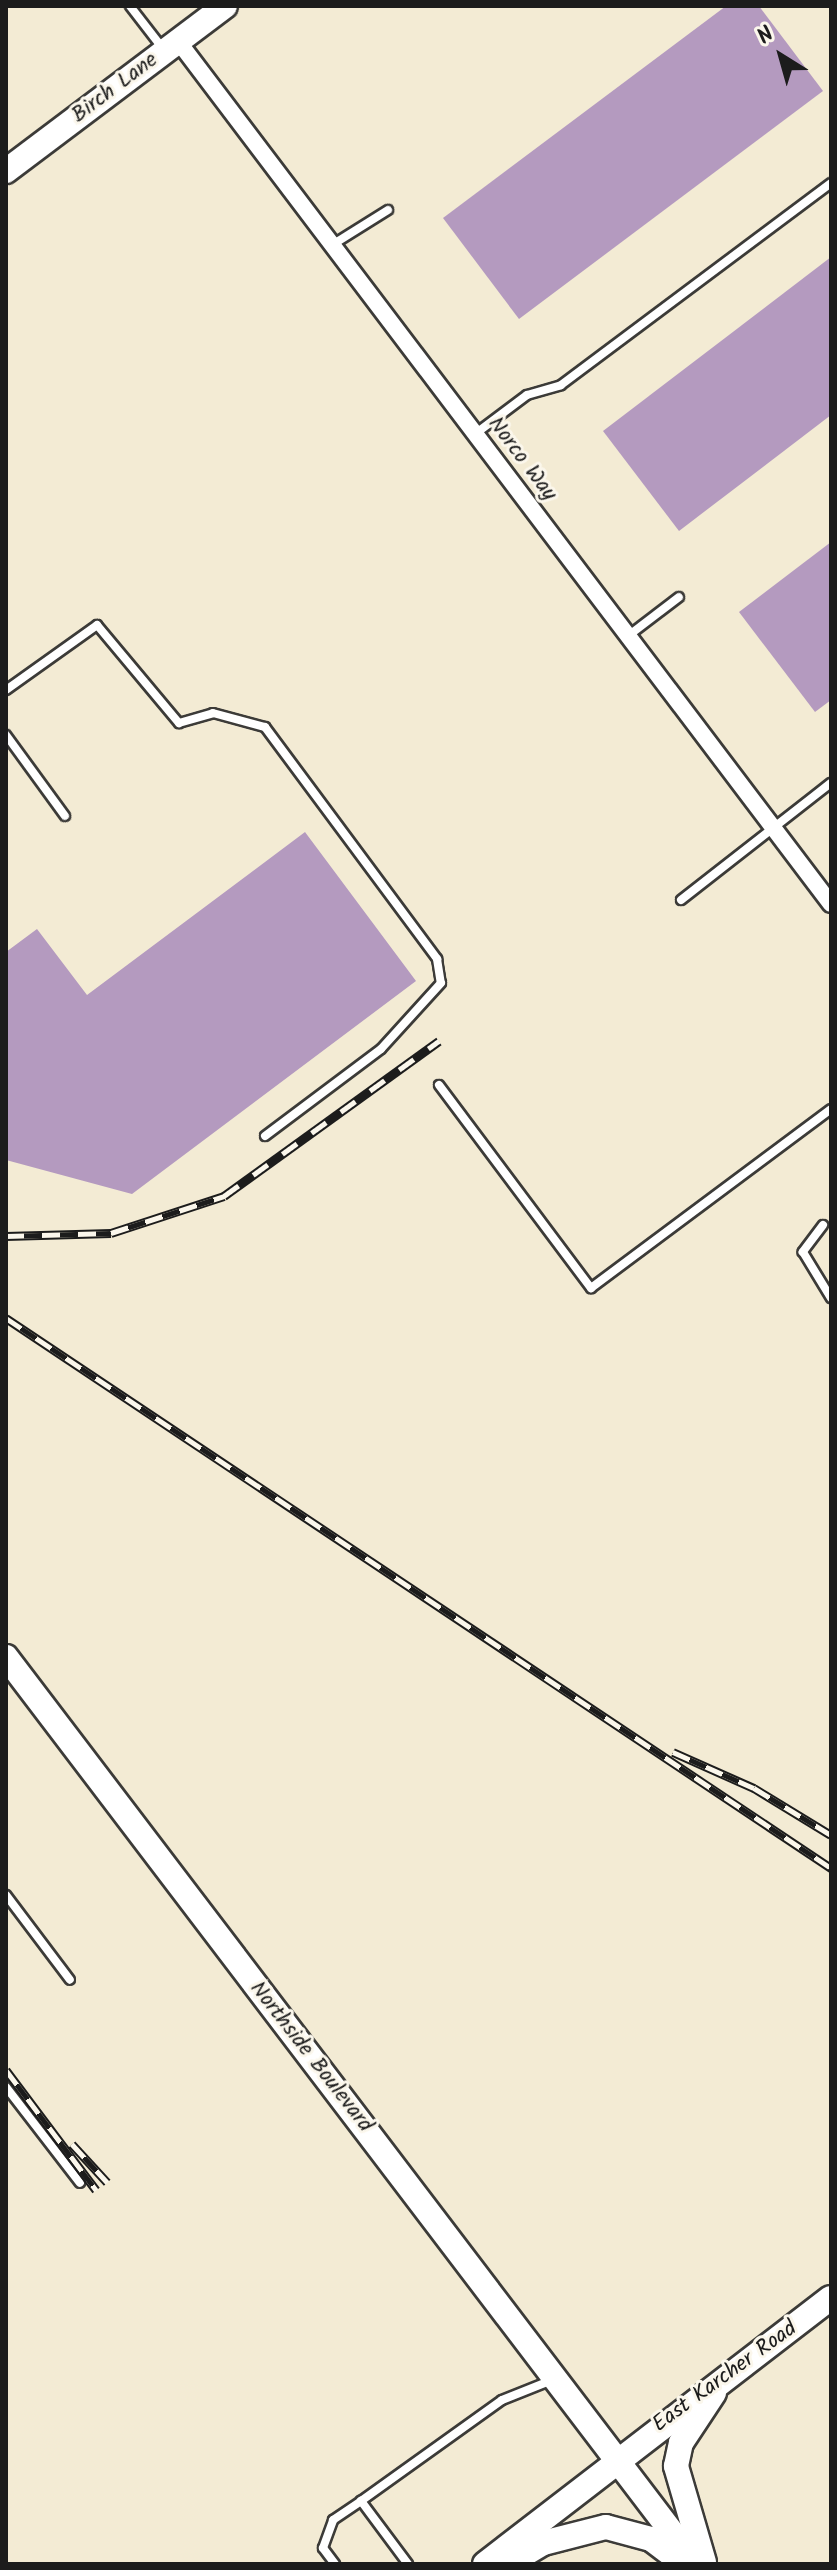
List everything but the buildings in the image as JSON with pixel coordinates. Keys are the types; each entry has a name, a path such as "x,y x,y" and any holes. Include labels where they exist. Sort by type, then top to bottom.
{"main road":[{"name":"Birch Lane","path":"6,171 225,6"},
{"name":"Northside Boulevard","path":"6,1657 558,2376 696,2564"},
{"name":"East Karcher Road","path":"485,2564 618,2456 831,2298"},
{"path":"704,2564 676,2466 681,2443 721,2381"},
{"path":"508,2564 543,2543 606,2527 651,2539 684,2564"}],"street":[{"name":"Norco Way","path":"171,46 332,245 831,904"}],"lane":[{"path":"130,6 171,46"},
{"path":"475,434 527,395 561,385 831,183"},
{"path":"332,245 388,210"},
{"path":"628,636 679,597"},
{"path":"6,690 97,625 179,723 213,713 265,727 437,959 441,983 381,1049 265,1136"},
{"path":"6,735 65,816"},
{"path":"681,900 771,826 831,783"},
{"path":"439,1085 591,1288 831,1109"},
{"path":"823,1225 803,1252 831,1298"},
{"path":"6,1895 70,1980"},
{"path":"6,2087 80,2183"},
{"path":"335,2564 323,2548 333,2520 502,2400 558,2376"},
{"path":"361,2501 408,2564"}],"railway":[{"path":"6,1236 111,1233 224,1196 439,1041"},
{"path":"6,1318 831,1868"},
{"path":"673,1752 754,1788 831,1835"},
{"path":"6,2070 96,2190"},
{"path":"72,2144 107,2182"}]}
